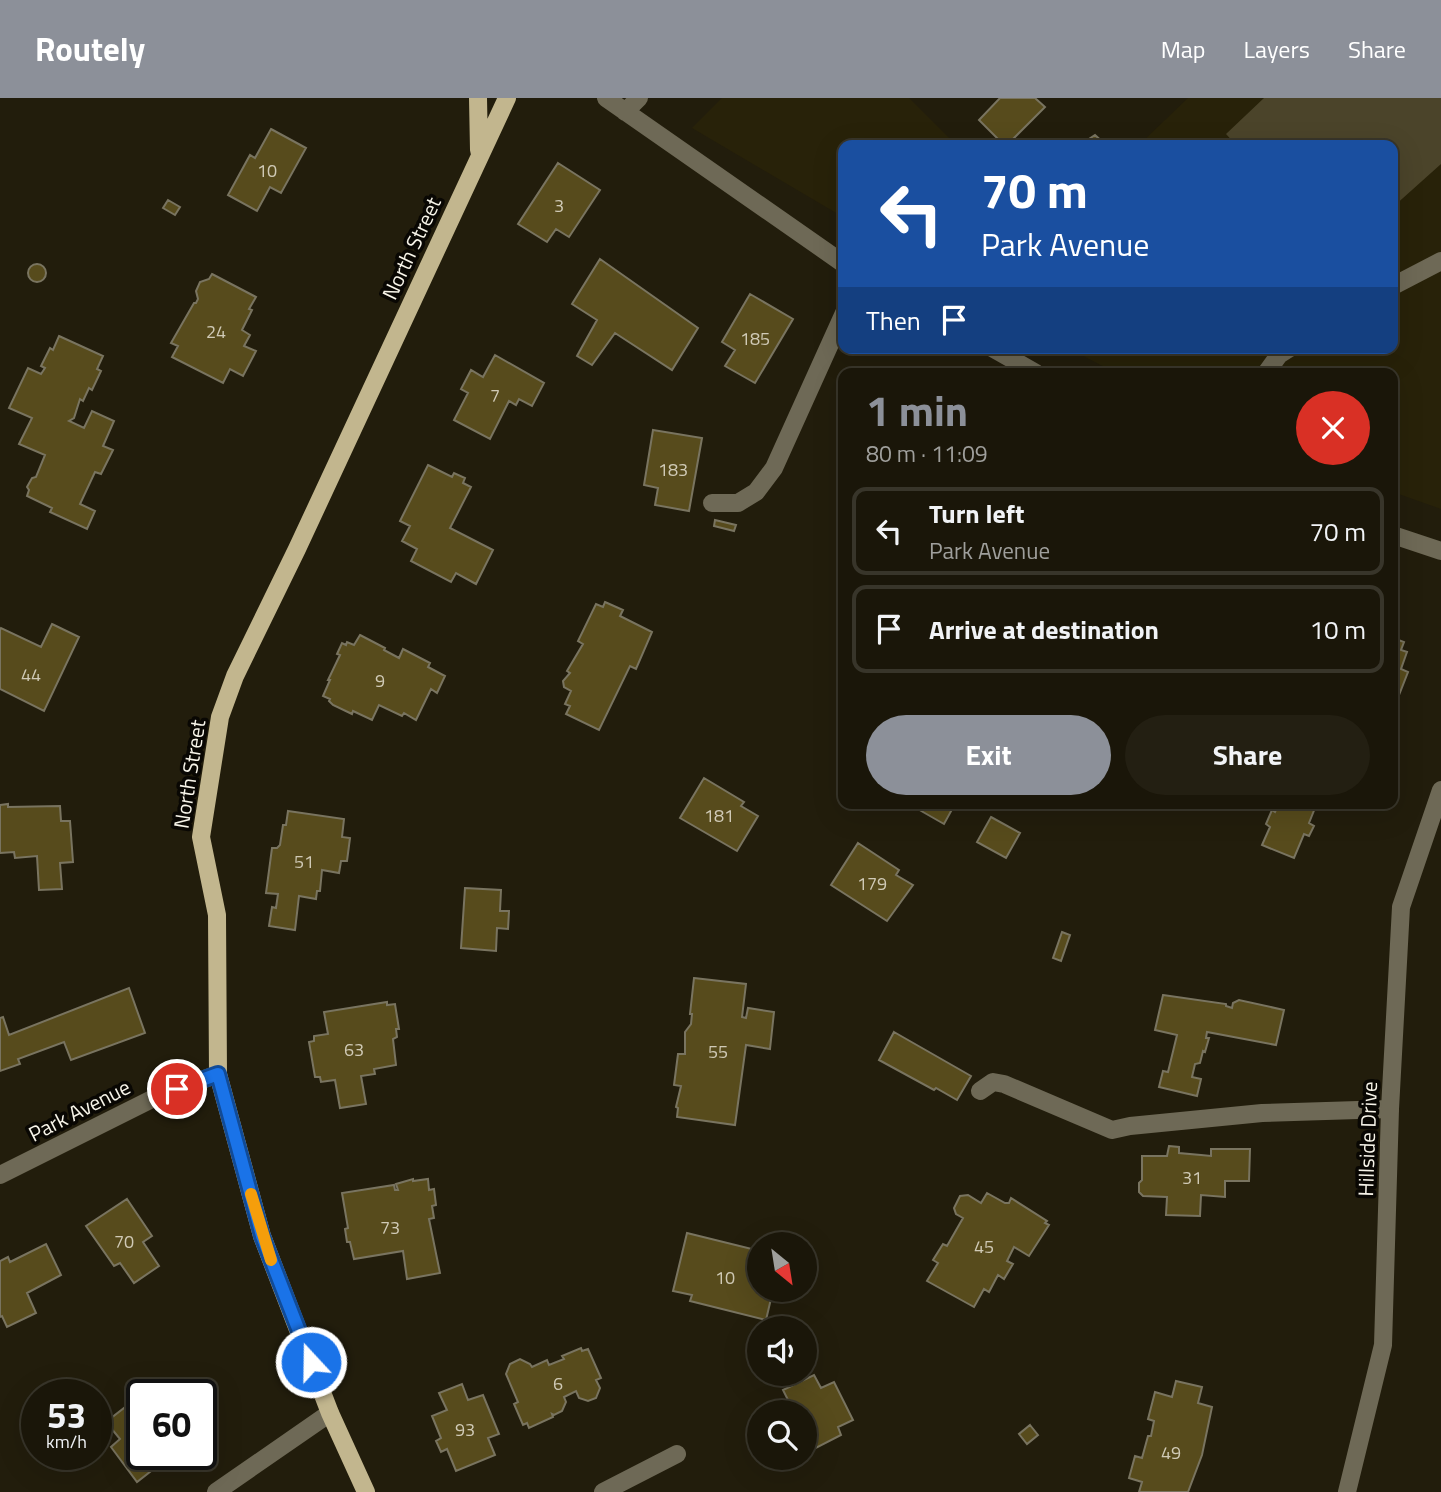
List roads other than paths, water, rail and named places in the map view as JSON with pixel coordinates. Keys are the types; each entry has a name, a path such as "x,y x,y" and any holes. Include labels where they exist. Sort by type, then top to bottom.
{"main road":[{"path":"478,98 480,154"},
{"name":"North Street","path":"366,1492 330,1413 262,1236 218,1074 217,915 201,837 220,717 235,676 507,98"}],"street":[{"path":"606,98 838,260"},
{"path":"625,111 639,98"},
{"path":"1398,283 1441,261"},
{"path":"712,503 738,503 756,492 774,468 838,326"},
{"path":"1003,354 1027,368"},
{"path":"1270,368 1281,354"},
{"path":"1398,537 1441,551"},
{"name":"Hillside Drive","path":"1347,1492 1383,1345 1390,1109 1401,907 1441,790"},
{"name":"Park Avenue","path":"0,1175 156,1097 218,1074"},
{"path":"980,1091 993,1082 1004,1084 1112,1130 1262,1113 1390,1109"},
{"path":"216,1492 330,1413"},
{"path":"603,1492 677,1454"}]}
